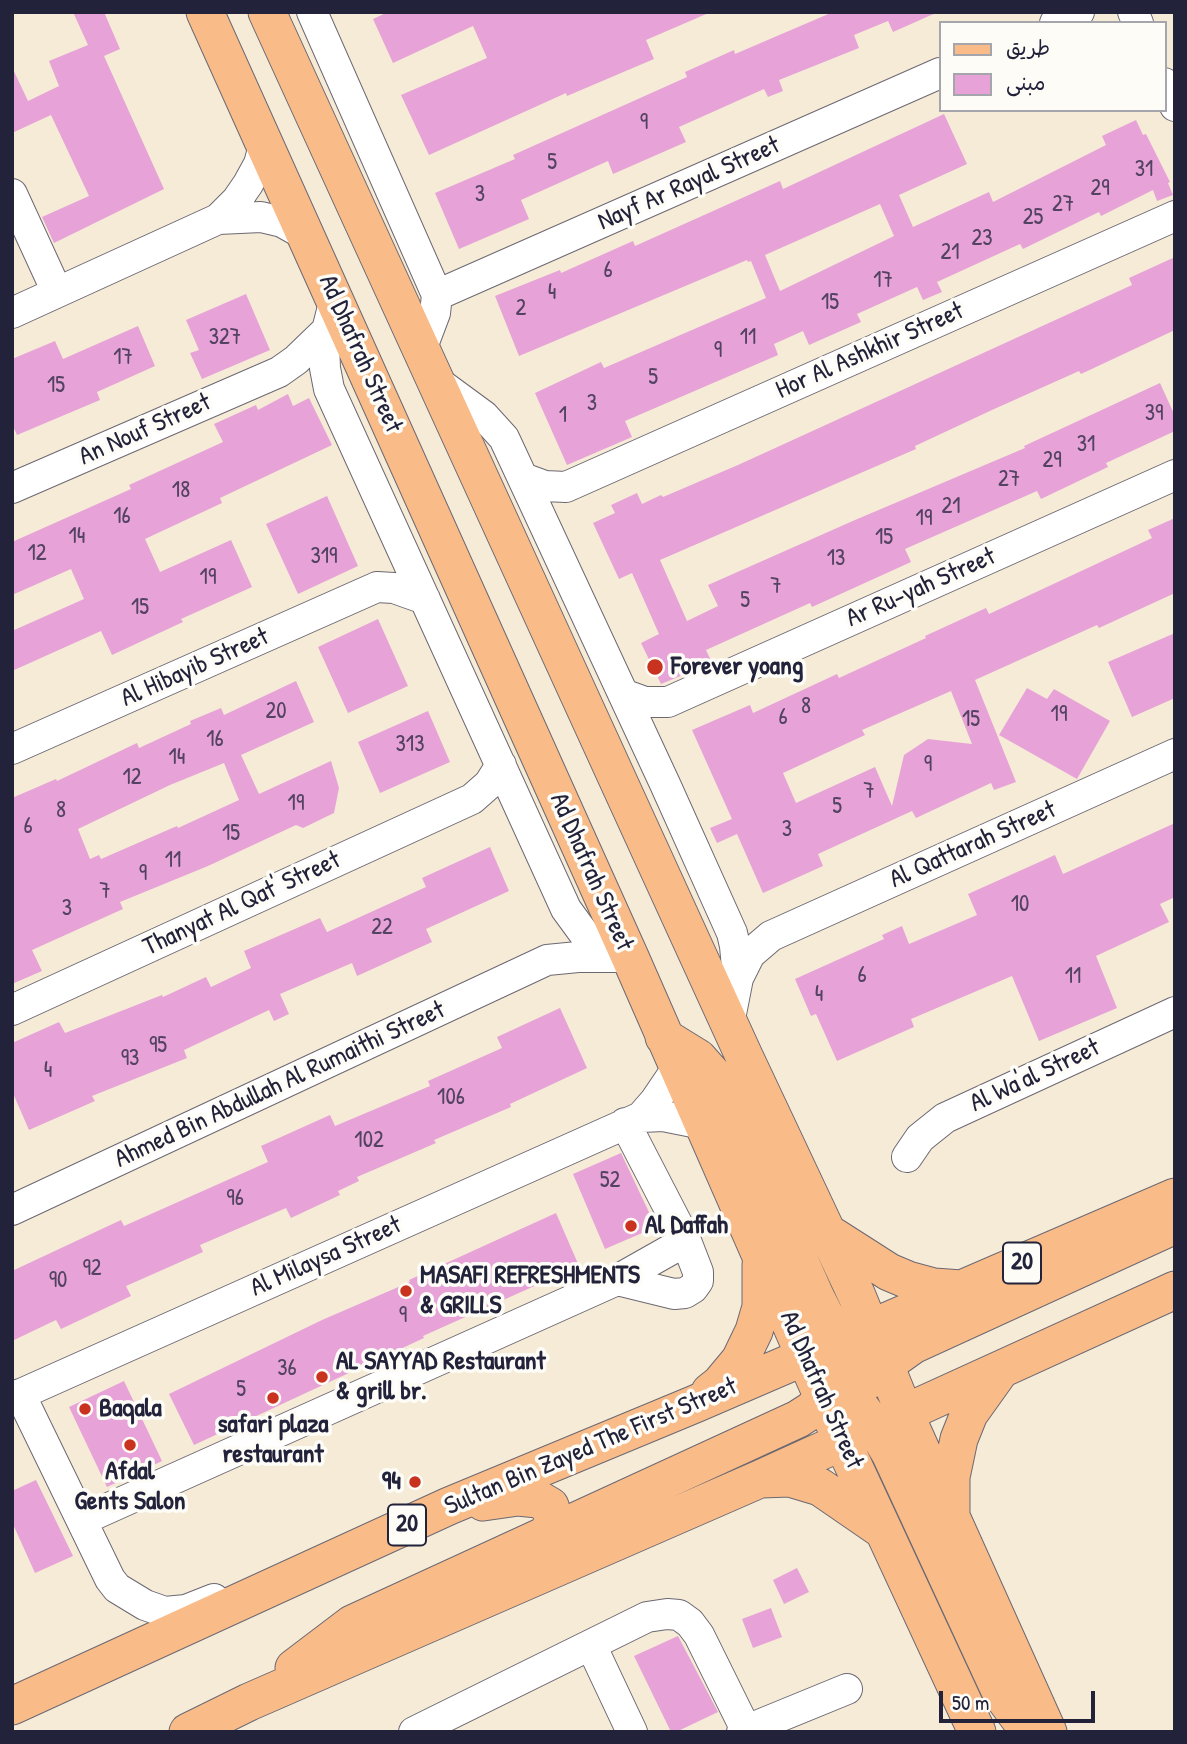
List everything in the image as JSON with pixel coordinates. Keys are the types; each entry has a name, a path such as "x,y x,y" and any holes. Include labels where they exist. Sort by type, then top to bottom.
{"main road":[{"name":"Ad Dhafrah Street","path":"205,12 307,236 331,315 619,957 671,1052 760,1256 951,1516 1048,1732"},
{"name":"Ad Dhafrah Street","path":"267,12 729,1024 828,1233 885,1532 977,1732"},
{"path":"671,1052 698,1058 720,1084 816,1298 1002,1695 1019,1718 1038,1732"},
{"path":"249,1702 352,1624 798,1419 913,1345 1172,1217"},
{"path":"1172,1217 1163,1241 1163,1252 1175,1273"},
{"name":"Sultan Bin Zayed The First Street","path":"188,1732 249,1702 760,1479 855,1382 961,1289 1172,1217"},
{"path":"828,1233 889,1272 908,1280 934,1287 961,1289"},
{"path":"695,1404 720,1384 740,1360 754,1331 761,1307 763,1281 760,1256"},
{"name":"Sultan Bin Zayed The First Street","path":"12,1706 449,1506 695,1404 855,1382 1000,1370 1175,1290"},
{"path":"951,1516 951,1477 959,1439 969,1414 1000,1370"},
{"path":"760,1479 790,1478 820,1487 885,1532"},
{"path":"449,1506 518,1497 538,1499 550,1506 554,1519 548,1532"}],"street":[{"path":"312,12 437,295 428,365"},
{"path":"1059,21 1079,12"},
{"name":"Nayf Ar Rayal Street","path":"437,295 939,73"},
{"path":"1166,87 1175,106"},
{"path":"12,313 218,219 237,201 248,184 259,164 265,142"},
{"path":"12,194 57,292"},
{"name":"Hor Al Ashkhir Street","path":"566,487 1175,216"},
{"path":"218,219 261,217 282,222 307,236"},
{"path":"331,315 325,368 329,389 566,909 585,935 619,957"},
{"name":"An Nouf Street","path":"12,488 279,372 304,353 331,315"},
{"name":"Ad Dhafrah Street","path":"428,365 494,425 504,438 720,906 735,946 738,978 729,1024"},
{"path":"279,372 329,389"},
{"name":"Ar Ru-yah Street","path":"668,702 1175,475"},
{"path":"523,478 545,485 566,487 546,530"},
{"path":"398,539 377,587 425,598"},
{"name":"Al Hibayib Street","path":"12,749 377,587"},
{"path":"623,694 645,702 668,702"},
{"path":"646,744 668,702"},
{"name":"Al Qattarah Street","path":"738,978 750,954 771,936 1175,754"},
{"name":"Thanyat Al Qat' Street","path":"12,1010 472,799 489,784 501,765"},
{"path":"472,799 505,804 523,816"},
{"path":"720,906 743,926 771,936"},
{"path":"547,960 566,909"},
{"name":"Ahmed Bin Abdullah Al Rumaithi Street","path":"12,1210 547,960 619,957"},
{"name":"Al Wa'al Street","path":"906,1157 920,1138 945,1118 1175,1012"},
{"name":"Al Milaysa Street","path":"633,1120 655,1101 671,1052"},
{"name":"Al Milaysa Street","path":"16,1396 633,1120 663,1116 703,1124"},
{"path":"617,1280 674,1294 685,1293 698,1281 698,1272 686,1241 633,1120"},
{"path":"82,1520 617,1280 686,1241"},
{"path":"16,1396 110,1579 117,1588 145,1605 165,1612 186,1610 295,1567 340,1556"},
{"path":"414,1732 647,1617 667,1614 679,1615 690,1623 699,1635 745,1731 847,1689"},
{"path":"591,1645 632,1732"}],"building":[{"path":"73,12 104,12 120,49 104,56 164,189 54,243 42,217 89,196 51,115 12,133 12,67 28,101 59,86 49,61 88,45"},
{"path":"388,12 711,12 646,40 654,59 567,96 566,93 429,155 401,95 487,58 473,26 393,63 373,19"},
{"path":"833,12 938,12 893,32 888,21 854,35 859,48 779,80 783,91 768,97 764,89 679,127 686,142 613,174 608,161 521,200 529,219 459,249 435,193 515,159 513,155 687,77 685,72 734,50 735,54"},
{"path":"944,114 967,164 899,195 913,227 989,192 993,202 1106,145 1102,136 1136,120 1170,182 1168,183 1173,195 1157,201 1153,190 1101,216 1099,212 1023,249 1020,244 937,282 942,292 923,300 917,287 857,314 861,322 809,345 803,331 774,344 778,355 625,421 632,437 567,465 535,393 601,362 604,368 766,298 751,261 747,260 519,356 495,296 560,270 561,273 633,241 635,246 780,181 783,189","holes":["880,204 894,236 780,291 765,255"]},
{"path":"1175,257 1175,330 1081,374 1079,371 992,410 915,446 916,449 660,560 687,621 718,606 708,585 1025,448 1024,446 1160,383 1175,416 1175,431 1106,463 1108,467 1041,499 1037,491 905,549 911,562 812,607 810,603 706,650 712,663 661,684 641,643 659,634 632,573 619,579 593,523 615,513 611,505 637,493 642,504 738,465 1132,285 1129,278"},
{"path":"246,294 270,350 202,379 190,353 199,350 186,320"},
{"path":"138,326 155,366 97,392 100,400 17,435 12,424 12,359 55,341 63,359"},
{"path":"288,394 293,406 309,398 332,445 220,498 222,503 145,539 160,572 231,540 252,587 181,619 183,622 112,655 101,631 12,671 12,631 84,599 71,569 12,595 12,542 131,489 129,485 223,442 214,424 256,405 258,410"},
{"path":"327,496 358,566 298,594 266,524"},
{"path":"1175,518 1175,593 975,680 1016,782 994,790 991,783 916,818 912,811 818,854 823,866 763,893 737,834 717,843 710,828 732,819 692,730 750,705 753,713 837,674 839,678 986,608 989,614 1152,538 1148,530","holes":["951,691 972,744 928,739 904,755 892,806 875,767 796,803 783,773 865,735 862,730"]},
{"path":"378,619 408,686 348,713 318,647"},
{"path":"1175,633 1175,698 1132,717 1108,662"},
{"path":"296,681 314,722 241,755 259,794 331,761 339,788 334,813 303,828 296,825 208,866 120,902 123,909 32,950 42,971 12,984 12,798 56,779 57,781 137,743 139,748 221,708 224,715","holes":["224,763 239,800 101,859 99,855 90,859 78,829 170,785"]},
{"path":"1027,688 1047,699 1054,689 1110,721 1077,779 999,735"},
{"path":"428,711 450,762 380,793 358,742"},
{"path":"1175,823 1175,897 1160,904 1169,922 1096,956 1117,1008 1039,1041 1012,976 911,1019 914,1027 837,1061 816,1014 811,1016 795,979 884,939 882,935 902,926 909,944 977,915 968,894 1055,855 1063,874"},
{"path":"490,847 509,891 426,929 432,942 357,976 352,963 280,994 289,1014 274,1021 269,1010 184,1050 187,1058 92,1096 95,1101 29,1130 12,1091 12,1043 59,1022 65,1033 162,995 163,997 206,977 211,987 251,968 244,951 320,918 327,932 426,887 422,878"},
{"path":"560,1008 587,1068 510,1104 511,1107 434,1140 436,1143 357,1177 359,1181 338,1191 340,1195 291,1218 286,1208 200,1245 203,1252 126,1286 131,1296 61,1329 56,1320 12,1341 12,1271 121,1220 124,1226 268,1162 261,1146 330,1115 335,1126 430,1086 428,1081 502,1048 497,1037"},
{"path":"621,1153 656,1227 605,1249 573,1174"},
{"path":"556,1213 579,1266 423,1336 424,1338 194,1445 169,1394 322,1320"},
{"path":"124,1381 162,1461 107,1487 69,1407"},
{"path":"36,1480 73,1556 35,1573 12,1522 12,1491"},
{"path":"797,1568 809,1592 784,1604 773,1580"},
{"path":"771,1608 782,1637 753,1648 742,1619"},
{"path":"678,1636 718,1712 671,1732 634,1656"}],"place":[{"name":"Forever yoang","path":"655,667"},
{"name":"Al Daffah","path":"631,1226"},
{"name":"MASAFI REFRESHMENTS & GRILLS","path":"406,1291"},
{"name":"AL SAYYAD Restaurant & grill br.","path":"322,1377"},
{"name":"safari plaza restaurant","path":"273,1398"},
{"name":"Baqala","path":"85,1409"},
{"name":"Afdal Gents Salon","path":"130,1445"},
{"name":"94","path":"415,1482"}]}
